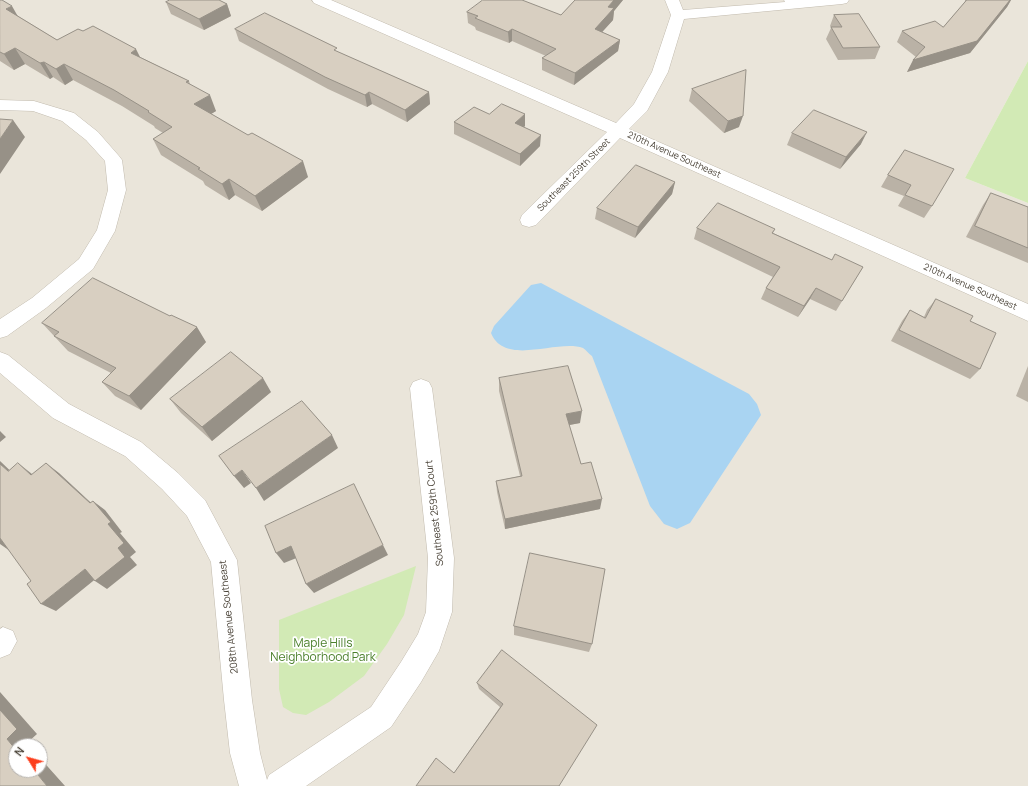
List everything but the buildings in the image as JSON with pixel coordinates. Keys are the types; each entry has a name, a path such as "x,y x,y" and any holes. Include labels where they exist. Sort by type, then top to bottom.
{"street":[{"name":"210th Avenue Southeast","path":"319,0 619,131 1028,313"},
{"path":"672,0 678,15 796,2 842,0"},
{"name":"Southeast 259th Street","path":"529,220 619,131 641,106 660,72 678,15"},
{"path":"0,105 34,106 68,117 92,136 113,160 117,190 106,231 86,264 39,303 0,330"},
{"name":"208th Avenue Southeast","path":"0,361 61,411 133,450 170,481 196,508 224,560 238,700 245,753 254,786"},
{"name":"Southeast 259th Court","path":"280,786 381,717 411,672 429,641 439,612 441,558 421,388"}],"shaded area":[{"path":"0,0 1028,0 1028,61 965,178 1028,203 1028,786 0,786"}],"green space":[{"path":"1028,61 1028,203 965,178"},
{"name":"Maple Hills Neighborhood Park","path":"416,566 404,615 387,644 364,676 329,702 306,715 293,713 283,707 279,689 279,620"}],"water":[{"path":"541,283 749,394 757,404 761,415 690,523 677,529 664,524 650,506 592,356 583,348 572,346 532,350 508,348 498,343 491,333 494,326 531,285"}]}
